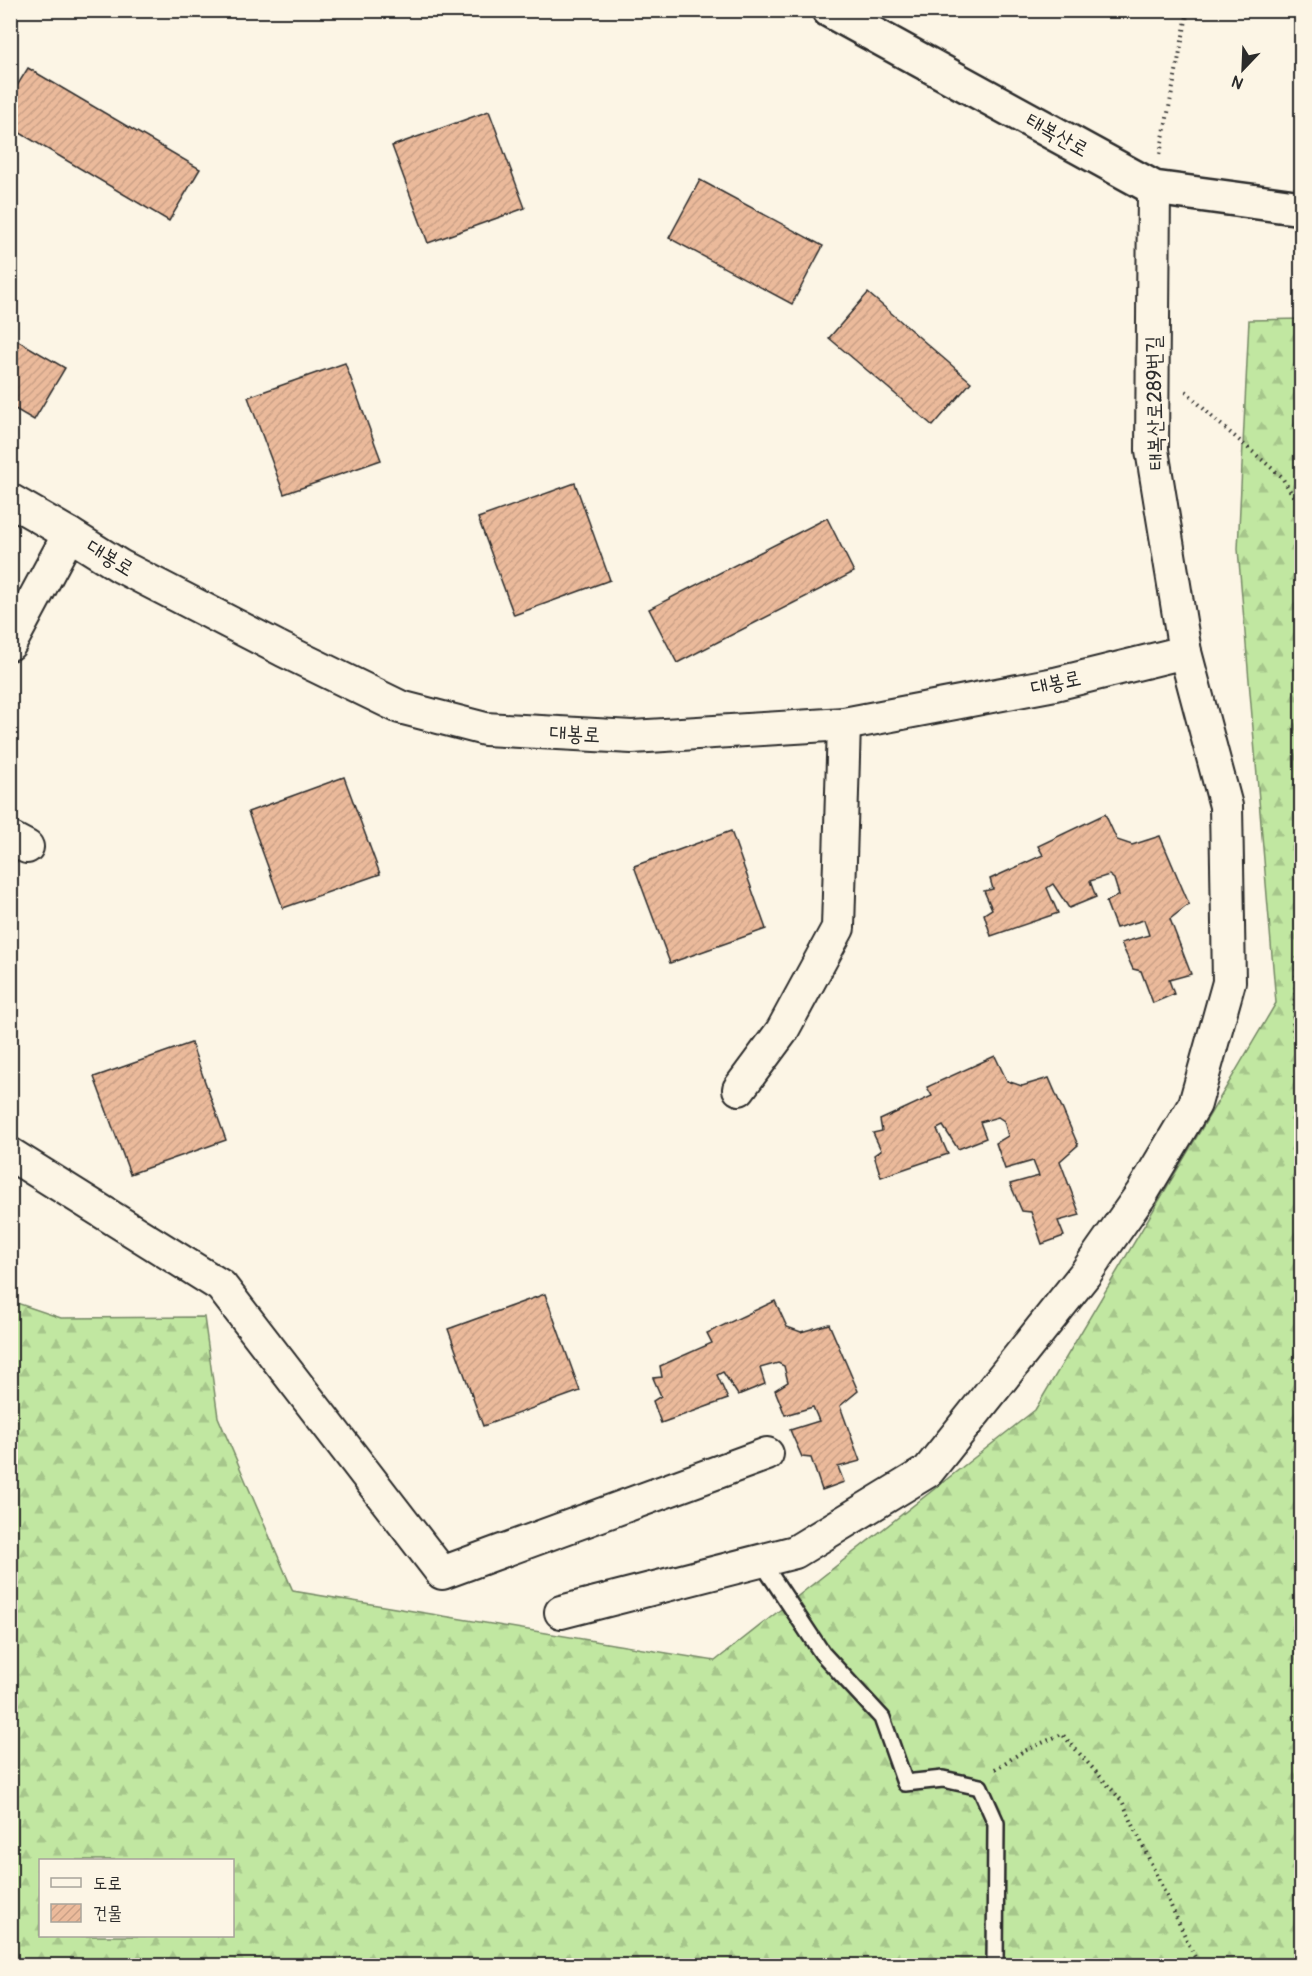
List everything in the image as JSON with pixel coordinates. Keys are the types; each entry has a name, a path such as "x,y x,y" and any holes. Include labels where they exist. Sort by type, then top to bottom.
{"street":[{"name":"태복산로","path":"829,10 1154,188 1302,208"},
{"name":"태복산로289번길","path":"561,1612 795,1552 928,1471 1085,1274 1142,1193 1195,1104 1228,982 1226,806 1185,652 1152,450 1154,188"},
{"name":"대봉로","path":"10,500 120,566 400,707 485,729 632,736 844,724 1055,684 1185,652"},
{"path":"10,644 69,534"},
{"path":"739,1089 782,1031 838,928 844,724"},
{"path":"10,1154 221,1286 442,1573 766,1454"}],"lane":[{"path":"761,1561 822,1653 882,1718 905,1783 943,1779 980,1787 996,1823 995,1965"}],"path":[{"path":"1154,188 1188,10"},
{"path":"1182,384 1188,394 1213,418 1281,476 1302,510"},
{"path":"1302,946 1298,954 1293,1027 1302,1086"},
{"path":"973,1786 1022,1752 1062,1734 1122,1801 1199,1965"}],"green space":[{"path":"1301,319 1301,1965 11,1966 11,1301 61,1318 204,1317 218,1417 293,1591 715,1661 1035,1410 1276,1003 1238,549 1249,320"}],"building":[{"path":"28,68 200,169 169,221 10,127 10,97"},
{"path":"489,111 525,208 428,243 392,146"},
{"path":"700,180 823,246 792,304 669,238"},
{"path":"868,293 971,382 933,426 829,338"},
{"path":"10,336 65,368 34,420 10,406"},
{"path":"345,363 381,460 284,494 248,397"},
{"path":"575,483 610,580 514,615 478,518"},
{"path":"827,518 854,572 677,663 649,609"},
{"path":"344,777 380,874 283,908 248,812"},
{"path":"1105,814 1117,840 1132,845 1160,836 1189,904 1170,919 1191,974 1169,980 1174,994 1153,1003 1141,971 1133,969 1121,943 1149,935 1144,920 1116,928 1106,902 1119,895 1114,879 1109,875 1090,881 1096,897 1069,908 1053,884 1047,888 1058,913 991,936 984,914 992,909 984,891 993,889 990,879 1043,855 1038,846"},
{"path":"731,831 766,929 670,963 634,866"},
{"path":"191,1043 226,1140 130,1174 94,1077"},
{"path":"995,1056 1007,1081 1022,1086 1049,1078 1078,1145 1060,1161 1080,1215 1058,1221 1064,1236 1042,1244 1031,1212 1022,1211 1010,1184 1039,1176 1033,1161 1005,1169 996,1143 1008,1136 1004,1121 998,1117 980,1122 986,1138 958,1149 943,1126 937,1129 948,1154 881,1177 874,1155 881,1150 873,1133 882,1131 880,1120 932,1096 927,1087"},
{"path":"545,1294 580,1391 483,1426 448,1329"},
{"path":"775,1301 787,1327 801,1332 829,1324 858,1391 840,1406 860,1461 838,1467 844,1482 822,1490 811,1458 802,1457 790,1430 819,1421 813,1407 785,1415 775,1390 788,1382 784,1366 778,1363 760,1368 765,1384 738,1395 723,1372 717,1375 728,1399 661,1423 653,1401 661,1396 653,1378 662,1377 660,1366 712,1343 707,1333"}]}
